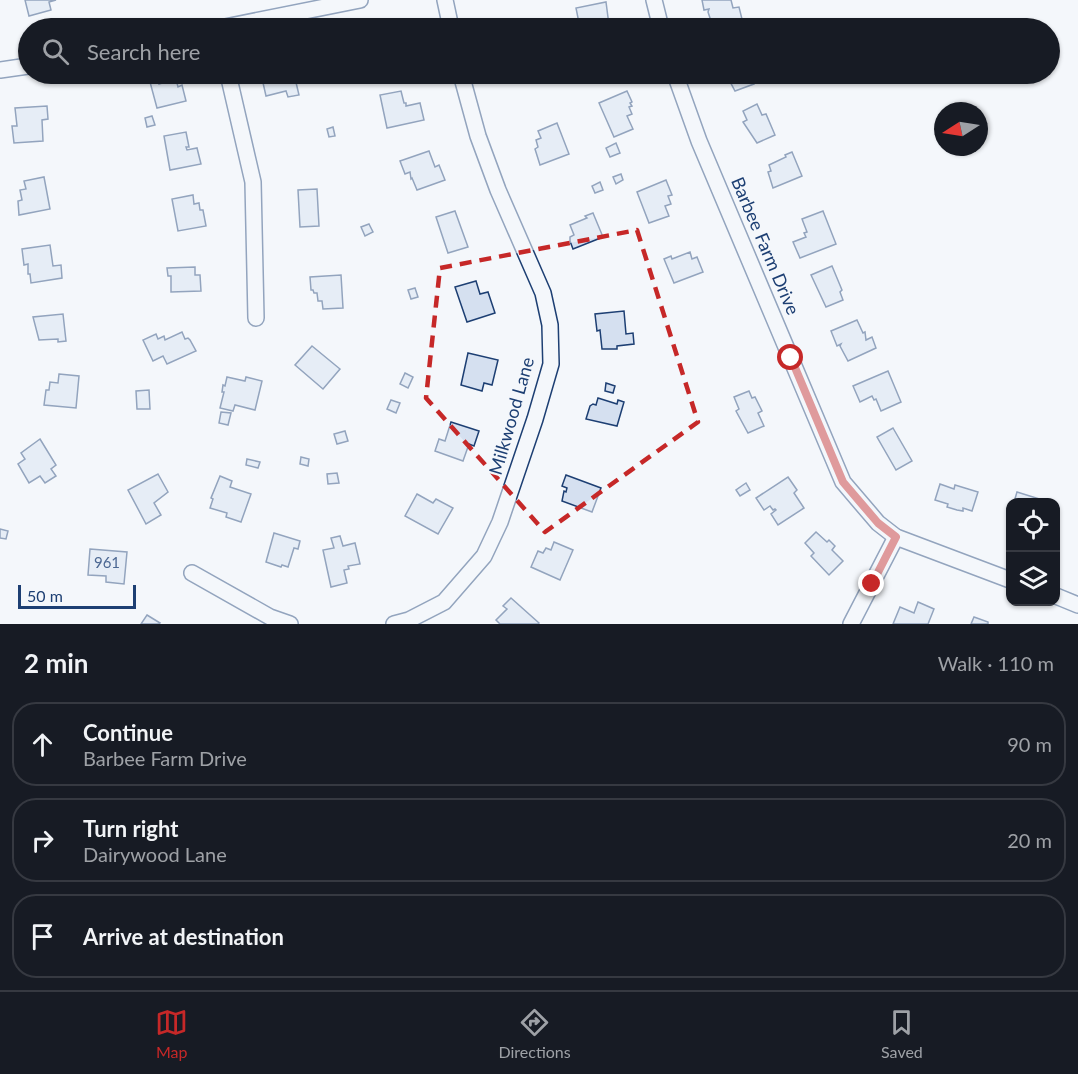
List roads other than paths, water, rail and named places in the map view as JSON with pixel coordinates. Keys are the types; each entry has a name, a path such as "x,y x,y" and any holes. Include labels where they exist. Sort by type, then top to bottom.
{"street":[{"path":"270,18 360,0"},
{"path":"445,0 449,18"},
{"path":"654,0 658,18"},
{"path":"0,70 18,67"},
{"path":"230,84 253,182 256,318"},
{"name":"Milkwood Lane","path":"394,624 409,620 444,602 484,556 500,522 551,364 550,325 543,293 498,190 478,136 465,84"},
{"name":"Barbee Farm Drive","path":"679,84 699,141 843,482 878,523 896,537 1006,578"},
{"path":"851,624 896,537"},
{"path":"192,573 270,617 290,624"},
{"path":"1060,598 1078,605"}]}
